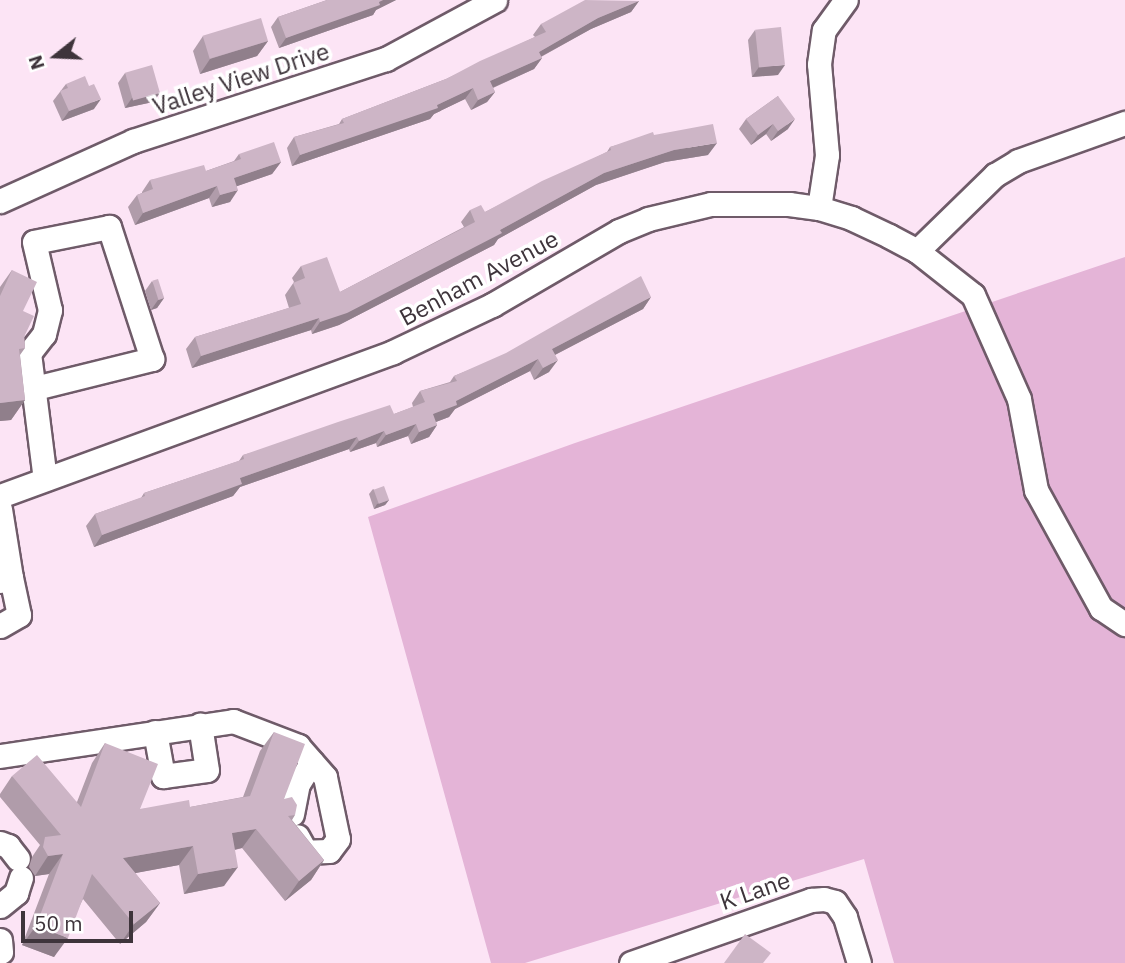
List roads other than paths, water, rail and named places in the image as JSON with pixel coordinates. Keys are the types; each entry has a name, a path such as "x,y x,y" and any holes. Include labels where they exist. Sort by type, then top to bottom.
{"street":[{"name":"Valley View Drive","path":"0,201 133,141 386,60 495,0"},
{"path":"819,208 827,155 819,64 824,30 846,0"},
{"path":"917,251 995,175 1018,161 1125,123"},
{"name":"Benham Avenue","path":"0,496 393,352 492,305 619,231 648,219 711,204 742,202 819,208 851,218 917,251 973,295 1018,399 1036,490 1101,608 1125,624"},
{"path":"35,388 152,359 109,227 34,242 50,310 44,334 29,353 35,388 37,437 45,479"},
{"path":"0,509 5,580 19,615 0,626"},
{"path":"0,756 233,721 298,746 312,762 325,777 338,839 329,851 306,852 293,823 298,784 312,762"},
{"path":"155,732 163,776 207,770 200,725"},
{"path":"0,843 8,845 20,868 16,892 0,906"},
{"name":"K Lane","path":"631,963 811,900 824,899 835,902 845,917 859,963"}]}
